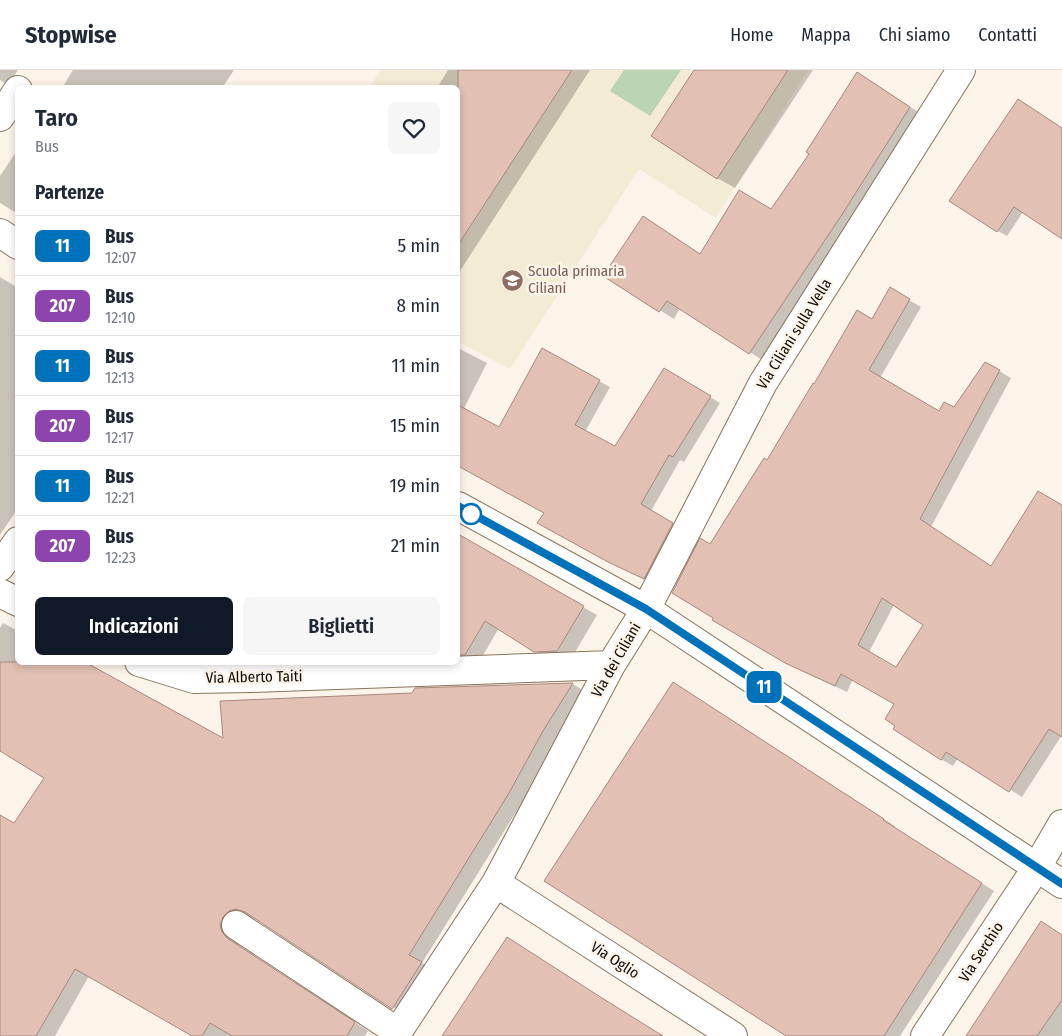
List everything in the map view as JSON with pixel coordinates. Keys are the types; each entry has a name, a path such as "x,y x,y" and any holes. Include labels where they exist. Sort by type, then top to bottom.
{"street":[{"path":"21,85 31,70"},
{"name":"Via Ciliani sulla Vella","path":"646,609 762,383 961,70"},
{"path":"0,117 15,94"},
{"path":"0,233 15,244"},
{"path":"460,507 646,609"},
{"path":"0,567 15,545"},
{"path":"0,593 15,600"},
{"name":"Via dei Ciliani","path":"396,1034 496,883 611,665 646,609 1062,884"},
{"name":"Via Alberto Taiti","path":"149,665 194,679 611,665"},
{"name":"Via Serchio","path":"925,1036 1037,867 1062,824"},
{"name":"Via Oglio","path":"496,883 733,1036"},
{"path":"236,925 396,1034"}],"shaded area":[{"name":"Scuola primaria Ciliani","path":"381,70 808,70 716,218 639,169 510,369 460,343 460,85 371,85"}],"green space":[{"path":"624,70 681,70 650,116 610,91"}],"building":[{"path":"458,70 572,70 460,242 460,85 458,85"},
{"path":"694,70 788,70 717,179 651,136"},
{"path":"857,72 910,107 843,213 749,354 667,301 659,312 603,276 643,216 700,254 739,190 771,209 809,154 806,152"},
{"path":"1018,99 1062,128 1062,239 1014,207 997,232 949,201"},
{"path":"890,287 910,299 869,370 939,411 944,402 954,407 985,362 1000,370 920,519 991,566 1038,491 1062,505 1062,737 1049,729 1009,792 946,752 941,760 893,729 895,726 885,719 894,704 841,674 835,686 785,663 712,620 713,618 672,593 700,538 710,544 764,458 767,460 857,310 872,319","holes":["882,598 923,625 896,667 858,645"]},
{"path":"542,348 600,380 575,425 615,446 664,368 711,396 673,457 669,455 641,504 673,523 644,579 608,562 537,523 544,513 460,467 460,406 499,427"},
{"path":"460,535 584,606 557,651 534,652 485,621 465,655 460,655"},
{"path":"0,662 15,662 15,665 90,665 223,738 220,701 412,693 415,688 573,683 543,731 509,793 409,955 422,962 392,1009 245,912 236,909 229,911 223,917 220,925 222,932 227,938 355,1022 347,1036 232,1036 210,1023 202,1036 192,1036 75,969 36,1036 0,1036 0,815 14,823 44,778 0,751"},
{"path":"673,682 982,883 884,1036 786,1036 544,881"},
{"path":"1041,921 1062,935 1062,1000 1037,1036 966,1036"},
{"path":"507,937 602,998 663,1036 442,1036"}],"bus line":[{"name":"11","path":"460,507 646,609 1062,884"}],"place":[{"name":"Scuola primaria Ciliani","path":"512,280"}]}
